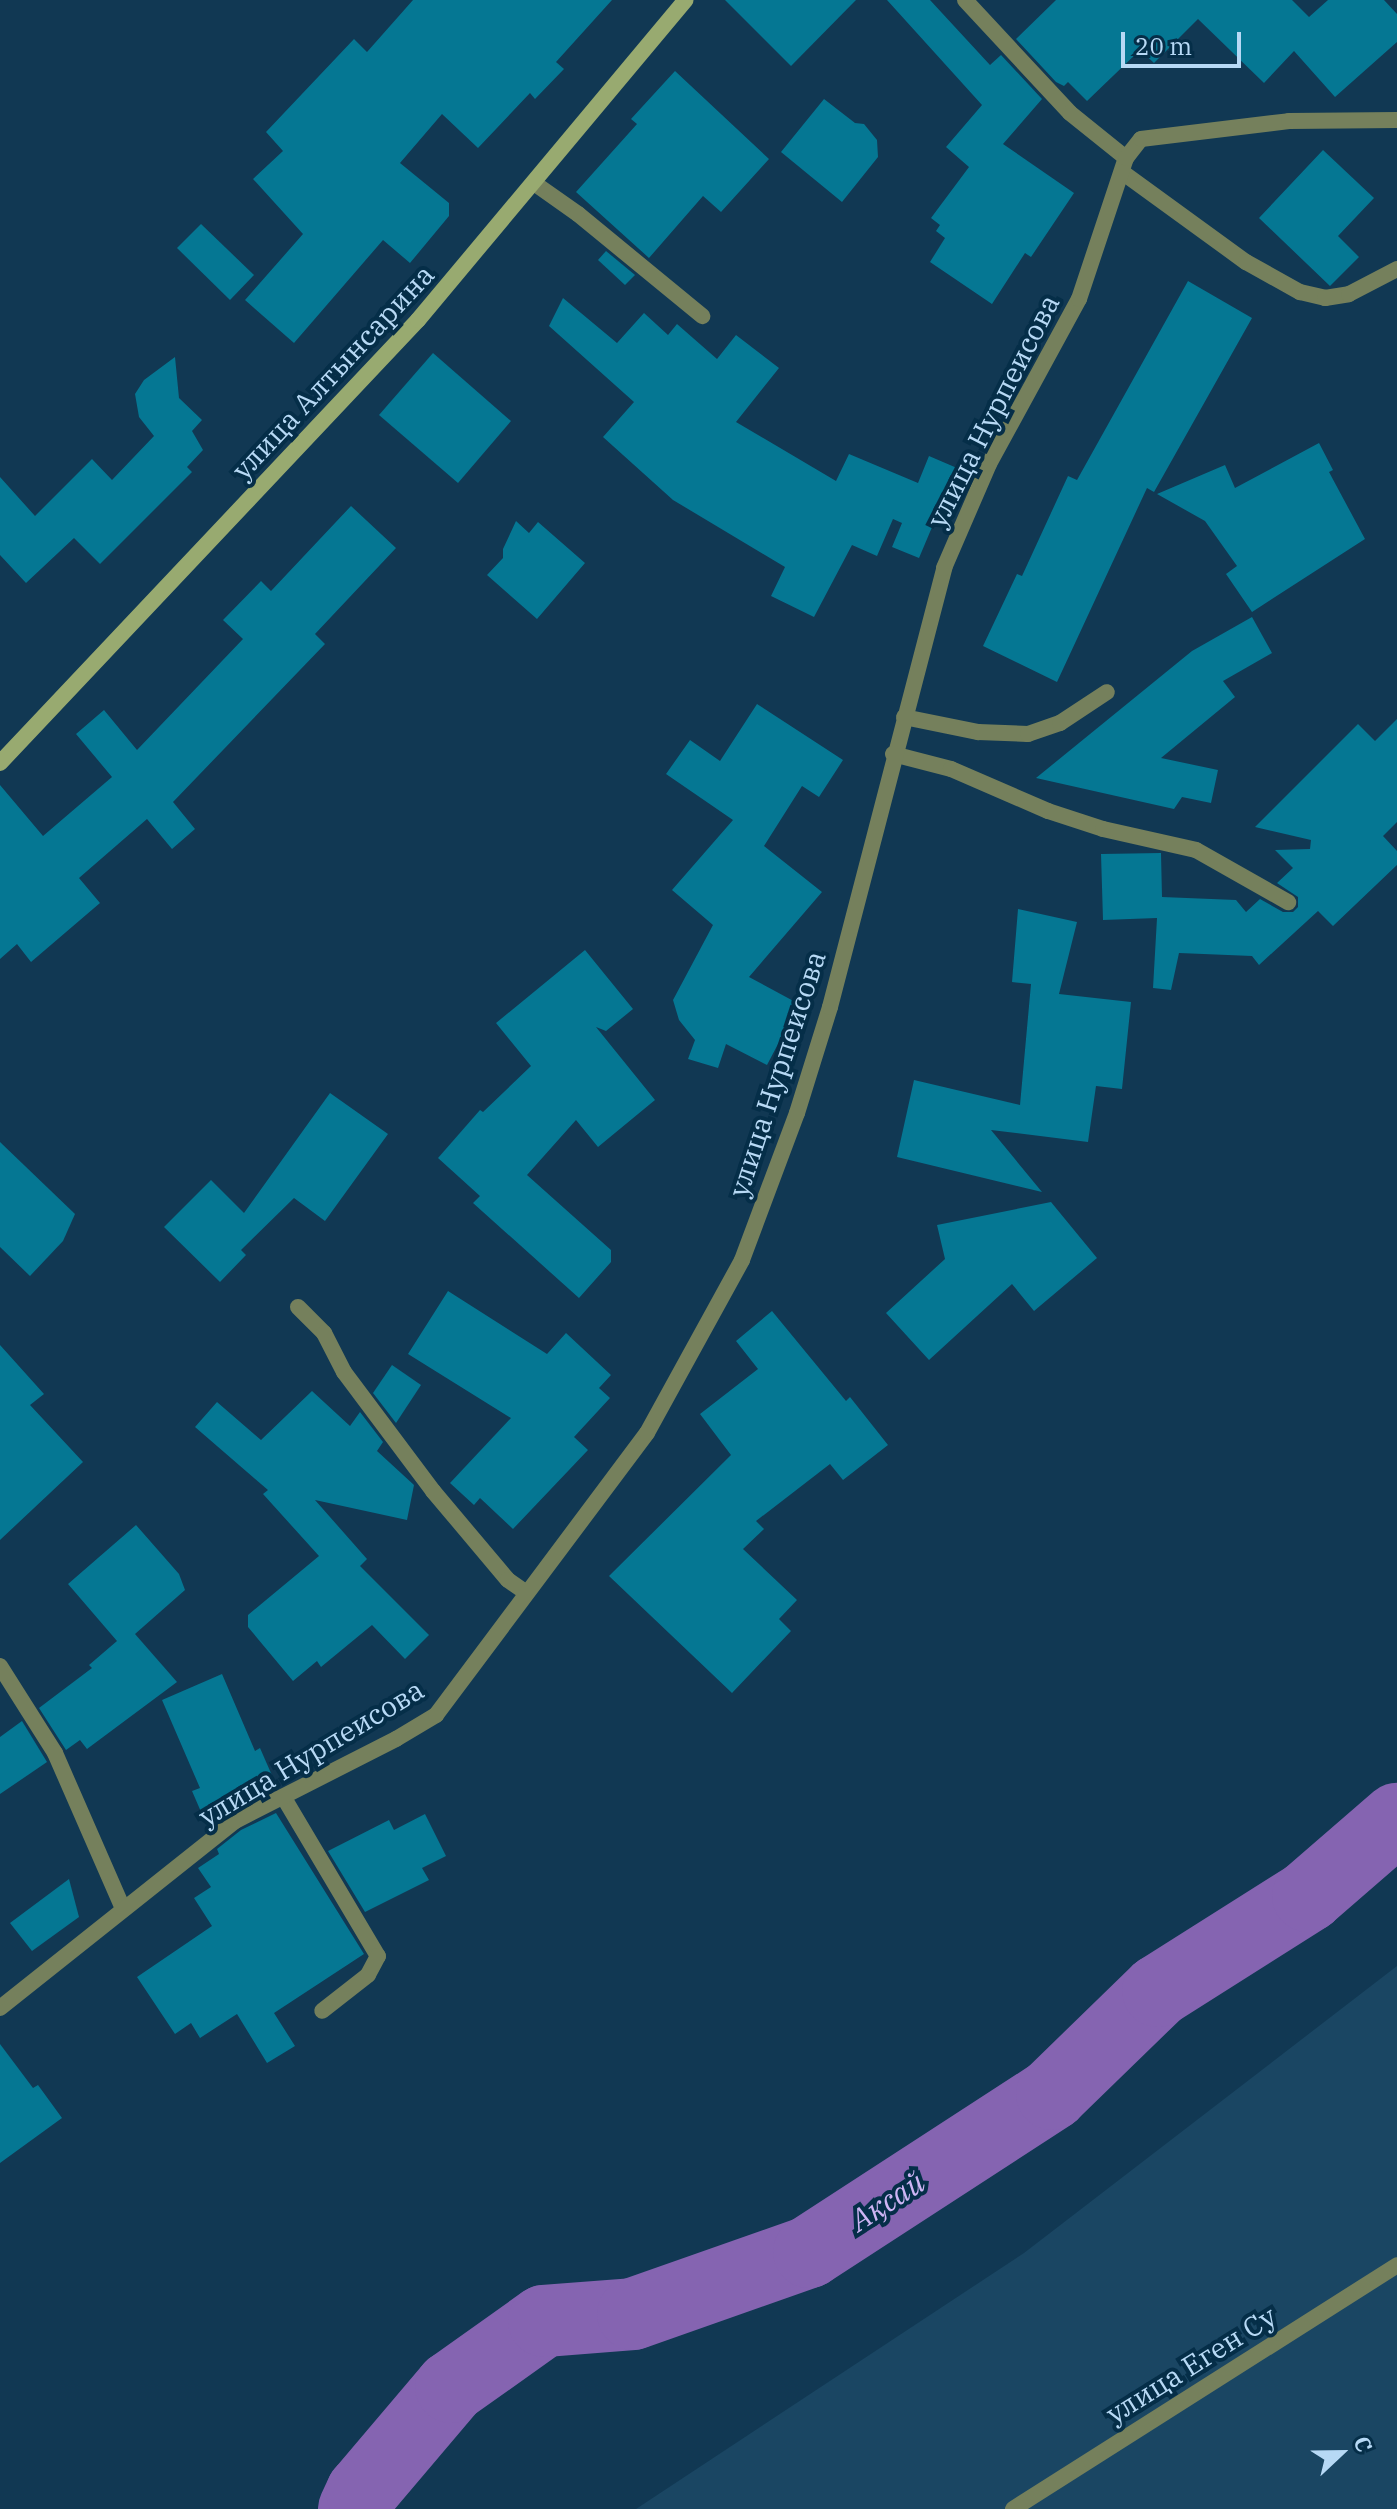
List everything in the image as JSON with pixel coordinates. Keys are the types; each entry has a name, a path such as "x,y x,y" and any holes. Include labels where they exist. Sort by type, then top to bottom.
{"street":[{"name":"улица Алтынсарина","path":"0,763 418,320 686,0"},
{"path":"965,0 1070,113 1124,165 1246,262 1300,292 1325,298 1349,294 1397,269"},
{"path":"1124,165 1141,139 1289,121 1397,120"},
{"name":"улица Нурпеисова","path":"0,2008 235,1821 284,1798 436,1715 471,1672 525,1592 647,1433 742,1260 797,1113 830,1007 893,754 944,568 989,464 1079,299 1124,165"},
{"path":"534,183 578,214 702,316"},
{"path":"904,717 978,732 1028,734 1060,723 1107,692"},
{"path":"893,754 951,769 1048,811 1103,829 1196,850 1288,902"},
{"path":"298,1307 324,1333 344,1372 433,1491 508,1580 525,1592"},
{"path":"0,1666 55,1753 123,1909"},
{"path":"284,1798 378,1956 368,1975 322,2011"},
{"name":"улица Еген Су","path":"1013,2509 1397,2265"}],"shaded area":[{"path":"1397,1966 1397,2509 636,2509 1024,2253"}],"building":[{"path":"413,0 612,0 556,62 564,69 535,99 530,93 478,148 442,114 400,163 449,203 449,216 410,263 383,240 294,343 245,300 303,234 253,179 283,151 266,132 354,39 367,52"},
{"path":"725,0 856,0 791,66"},
{"path":"887,0 930,0 990,65 1001,55 1042,99 1003,144 1074,193 1031,257 1025,253 992,304 930,262 945,238 936,231 940,225 931,218 969,167 946,147 982,105"},
{"path":"1056,0 1292,0 1309,17 1328,0 1384,0 1397,14 1397,42 1335,97 1294,51 1264,83 1198,19 1154,63 1140,50 1087,101 1068,82 1064,86 1056,82 1016,39"},
{"path":"675,71 769,159 721,212 703,196 649,258 576,192 637,124 631,119"},
{"path":"824,99 855,123 864,124 877,140 878,157 842,202 781,152"},
{"path":"1323,150 1374,198 1338,236 1359,257 1330,286 1259,218"},
{"path":"201,224 254,275 230,300 177,248"},
{"path":"606,251 635,275 625,285 598,260"},
{"path":"1188,281 1252,318 1154,492 1147,488 1057,682 983,646 1017,574 1022,576 1068,476 1077,480"},
{"path":"563,298 617,343 644,313 668,335 677,324 717,359 736,335 779,368 736,422 836,481 849,454 918,483 929,456 957,468 919,558 892,547 902,523 893,519 877,556 852,545 814,617 771,596 785,567 673,500 603,437 634,402 549,326"},
{"path":"433,353 511,421 458,483 379,415"},
{"path":"175,357 179,398 202,420 192,431 203,450 187,467 192,472 100,564 74,538 26,583 0,555 0,477 35,516 92,459 112,480 154,436 139,417 135,394 144,380"},
{"path":"1319,443 1333,470 1329,472 1365,539 1252,612 1226,574 1237,566 1205,521 1157,494 1225,465 1235,488"},
{"path":"351,506 396,548 315,634 325,644 173,802 195,829 172,849 147,819 79,878 100,903 31,962 17,944 0,959 0,785 43,836 112,777 76,734 104,710 137,750 243,639 223,620 261,581 271,591"},
{"path":"516,521 529,533 538,522 585,563 537,619 487,575 503,558 503,549"},
{"path":"1252,617 1272,653 1223,681 1235,697 1161,758 1218,770 1211,803 1182,797 1174,809 1036,778 1192,651"},
{"path":"757,704 843,760 819,797 802,786 764,846 822,892 749,977 799,1004 767,1065 726,1044 718,1068 688,1059 695,1040 679,1020 673,1000 713,925 672,890 733,820 666,774 690,740 720,761"},
{"path":"1397,719 1397,822 1383,836 1397,851 1397,865 1333,926 1318,911 1259,965 1252,956 1179,953 1171,990 1153,988 1157,918 1103,920 1101,854 1161,853 1162,897 1236,900 1246,912 1260,899 1283,912 1293,912 1298,907 1298,897 1277,883 1293,868 1275,850 1310,849 1311,840 1255,827 1358,724 1375,741"},
{"path":"1018,909 1077,922 1059,994 1131,1002 1122,1089 1096,1086 1088,1142 991,1130 1042,1192 897,1157 914,1080 1020,1105 1031,984 1012,982"},
{"path":"585,950 633,1009 606,1031 596,1027 655,1100 598,1147 576,1120 527,1175 611,1250 611,1262 579,1298 473,1203 480,1196 438,1158 480,1110 483,1112 531,1066 496,1023"},
{"path":"330,1093 388,1134 325,1221 294,1198 241,1250 246,1255 220,1282 164,1227 211,1180 244,1213"},
{"path":"0,1142 75,1214 63,1241 30,1276 0,1247"},
{"path":"1051,1202 1097,1258 1034,1311 1012,1284 929,1360 886,1313 945,1259 937,1225"},
{"path":"448,1291 547,1354 566,1333 611,1375 599,1388 610,1398 574,1437 588,1450 513,1529 480,1498 474,1505 450,1483 511,1418 408,1354"},
{"path":"772,1311 846,1401 850,1397 888,1445 843,1480 830,1464 756,1521 764,1529 743,1549 797,1600 779,1619 791,1631 732,1693 609,1576 731,1455 700,1414 758,1369 736,1341"},
{"path":"0,1345 44,1394 30,1405 83,1462 0,1540"},
{"path":"392,1365 421,1385 396,1423 373,1393"},
{"path":"312,1391 350,1426 360,1412 383,1442 377,1451 414,1485 407,1520 315,1500 367,1559 360,1566 429,1635 405,1659 372,1625 321,1667 317,1661 293,1681 248,1627 248,1615 319,1556 263,1494 268,1490 195,1427 217,1402 261,1440"},
{"path":"136,1525 179,1574 185,1590 135,1634 177,1682 87,1749 80,1740 66,1750 39,1708 92,1668 89,1665 117,1641 68,1584"},
{"path":"222,1674 255,1751 260,1748 274,1780 259,1787 263,1794 230,1811 208,1828 192,1791 200,1788 162,1700"},
{"path":"22,1721 47,1762 0,1794 0,1737"},
{"path":"276,1813 364,1954 274,2013 295,2046 267,2063 237,2014 200,2038 191,2023 175,2034 137,1977 212,1926 194,1898 211,1887 198,1868 219,1854 217,1849 241,1830"},
{"path":"425,1814 446,1856 422,1868 429,1880 365,1912 328,1851 389,1820 394,1830"},
{"path":"69,1879 79,1917 32,1951 10,1923"},
{"path":"0,2044 33,2088 38,2085 62,2118 0,2163"}],"waterway":[{"name":"Ақсай","path":"354,2509 362,2492 451,2387 544,2321 633,2314 809,2252 1052,2094 1158,1991 1308,1896 1397,1819"}]}
